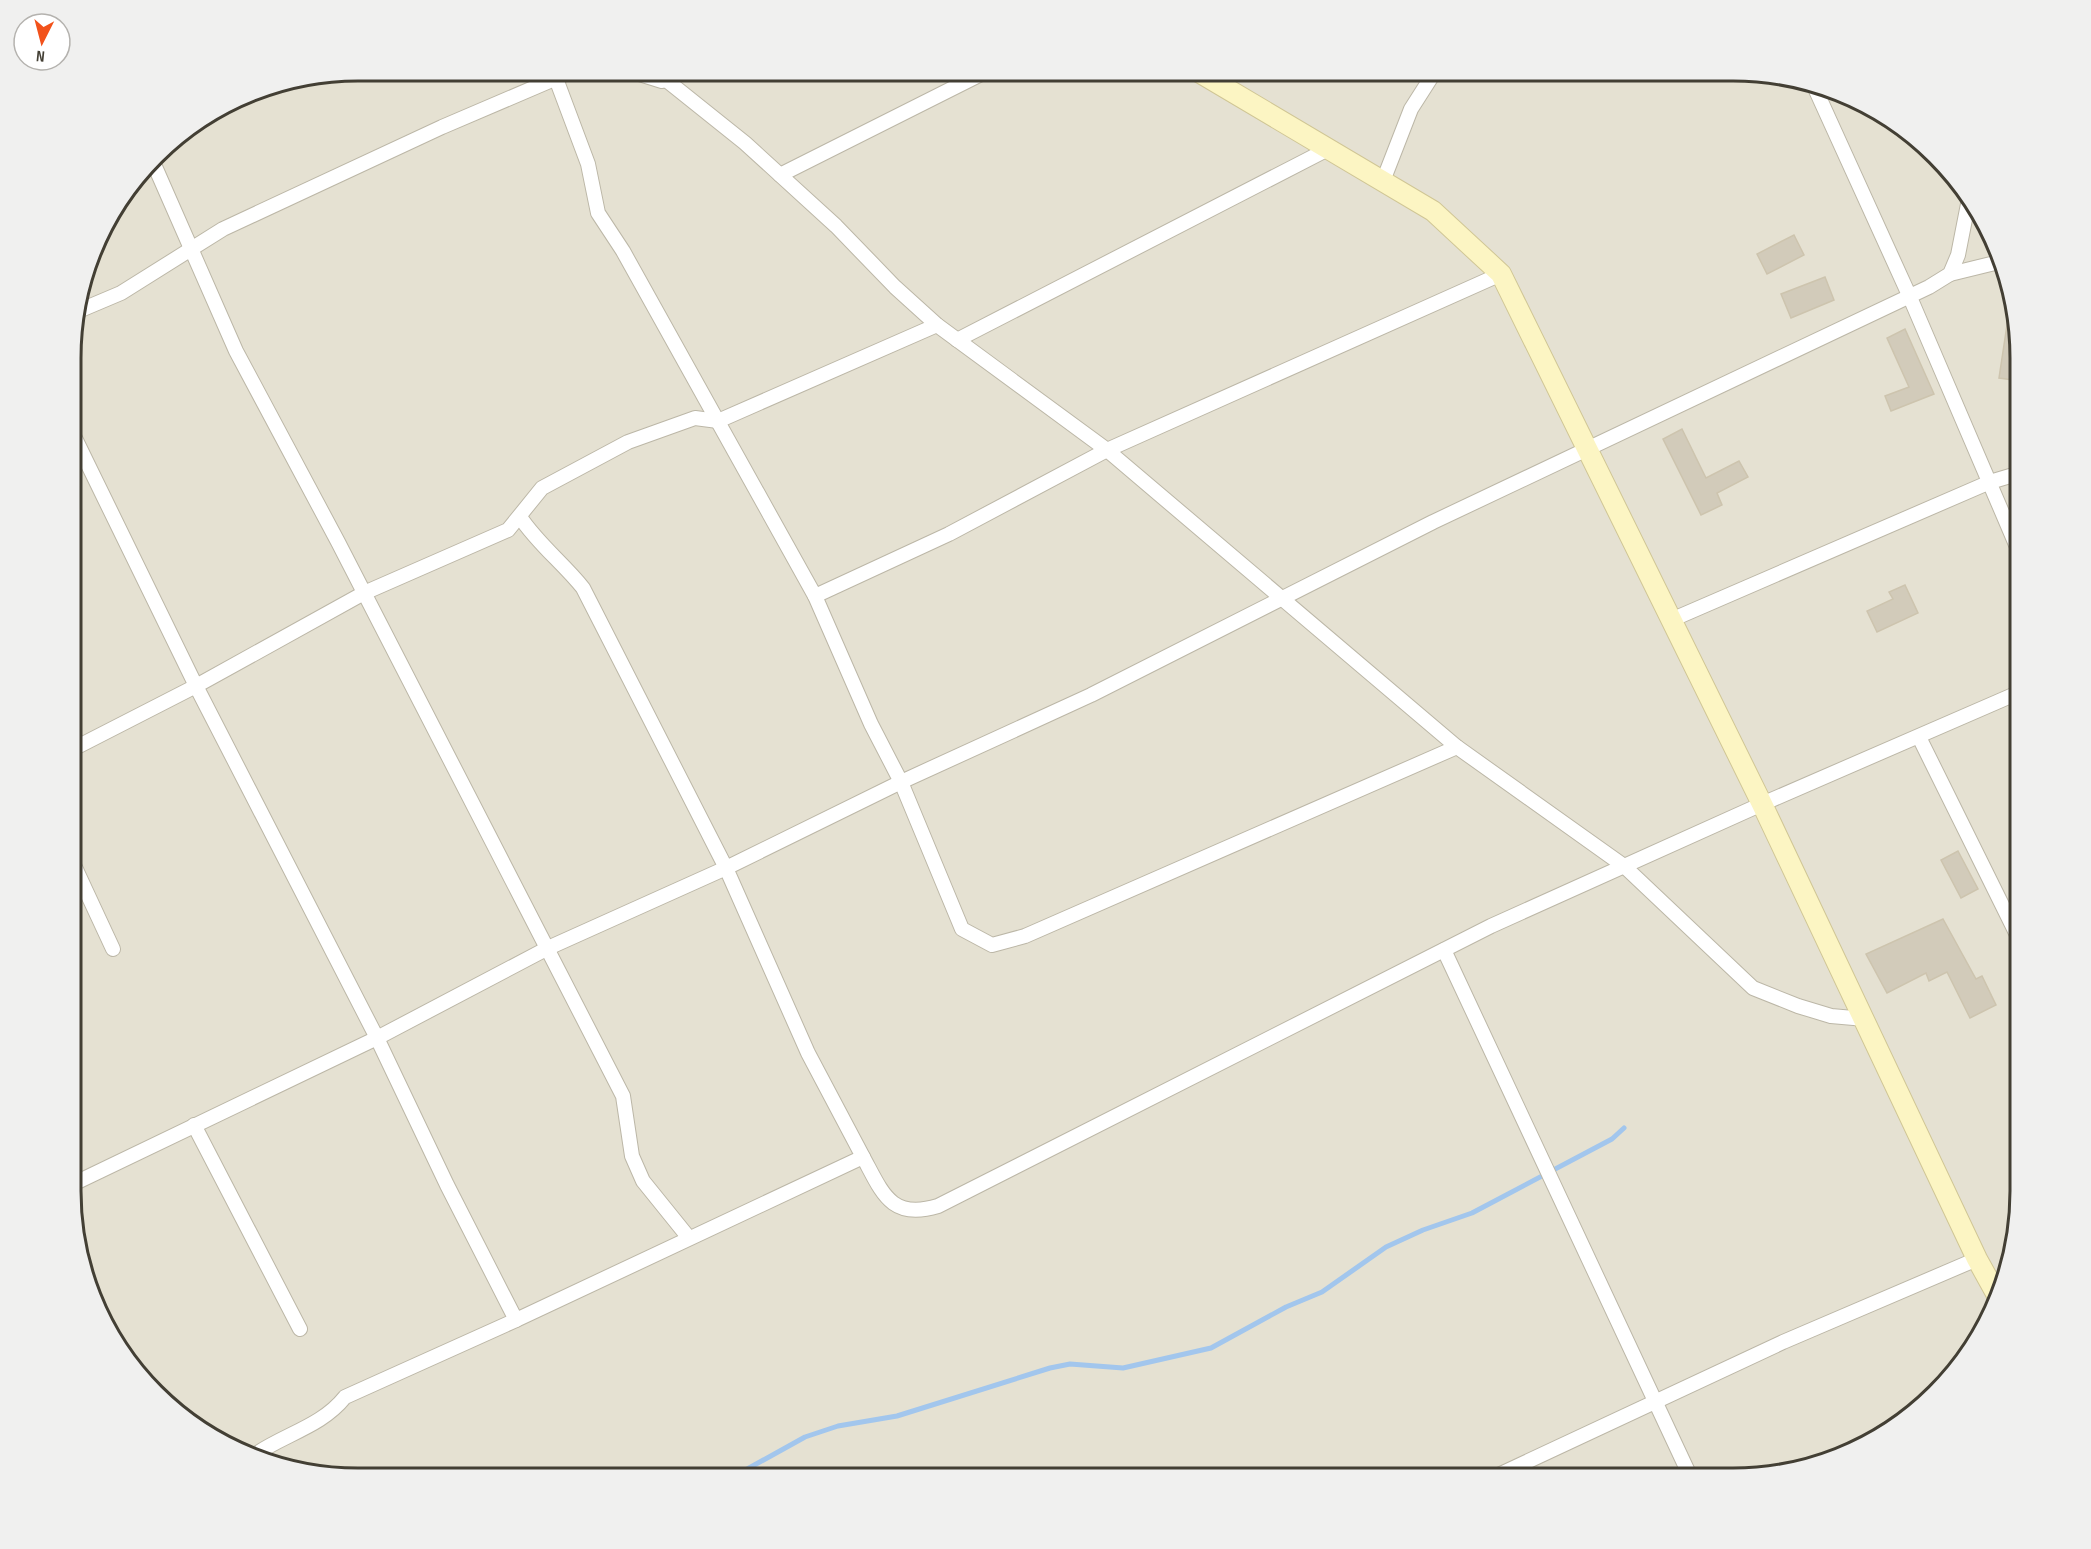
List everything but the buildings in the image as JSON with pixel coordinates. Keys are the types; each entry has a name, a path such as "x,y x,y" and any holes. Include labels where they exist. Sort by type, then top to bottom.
{"main road":[{"path":"1214,81 1433,211 1501,274 1762,804 1977,1259 1993,1287"}],"street":[{"path":"85,309 121,293 234,224 541,81"},
{"path":"558,81 588,164 598,213 622,251 815,596 871,724 901,782 962,929 992,945 1025,936 1457,747"},
{"path":"661,81 670,84"},
{"path":"667,81 745,143 937,325 1107,450 1457,747 1624,866 1753,988 1831,1016 1865,1018"},
{"path":"780,175 967,81"},
{"path":"1383,181 1411,109 1429,81"},
{"path":"1818,95 1909,295 2010,530"},
{"path":"957,340 1330,148"},
{"path":"156,168 193,248 236,351 364,593 623,1096 632,1156 643,1181 688,1238"},
{"path":"1950,274 1958,255 1967,210"},
{"path":"81,1180 377,1038 548,948 726,868 901,782 1091,695 1280,598 1586,449 1929,287 1950,274 1993,263"},
{"path":"815,596 949,534 1107,450 1501,274"},
{"path":"81,745 196,686 364,593 508,530 542,488 628,442 694,418 718,421 937,325"},
{"path":"81,450 196,686 377,1038 447,1185 516,1320"},
{"path":"1671,620 1990,482 2010,476"},
{"path":"520,517 531,534 564,565 583,588 726,868 808,1053 880,1189 901,1209 917,1212 938,1206 1444,950 1762,804 2010,696"},
{"path":"1919,737 2010,921"},
{"path":"81,880 113,949"},
{"path":"1444,950 1686,1468"},
{"path":"194,1125 300,1329"},
{"path":"261,1450 274,1441 314,1425 333,1412 345,1397 516,1320 863,1157"},
{"path":"1514,1468 1783,1341 1977,1259"}],"shaded area":[{"path":"1733,81 1787,86 1822,96 1871,118 1901,138 1929,162 1953,190 1973,220 1989,252 2005,304 2010,358 2010,1191 2008,1227 2001,1262 1989,1297 1973,1329 1953,1359 1929,1387 1901,1411 1871,1431 1839,1447 1787,1463 1733,1468 358,1468 304,1463 269,1453 220,1431 190,1411 150,1374 118,1329 96,1280 83,1227 81,1191 81,358 83,322 90,287 102,252 128,204 162,162 204,128 252,102 304,86 340,82"}],"waterway":[{"path":"749,1468 805,1437 838,1426 897,1416 1050,1368 1070,1364 1123,1368 1211,1348 1286,1307 1322,1292 1386,1247 1423,1230 1472,1213 1612,1139 1624,1128"}]}
